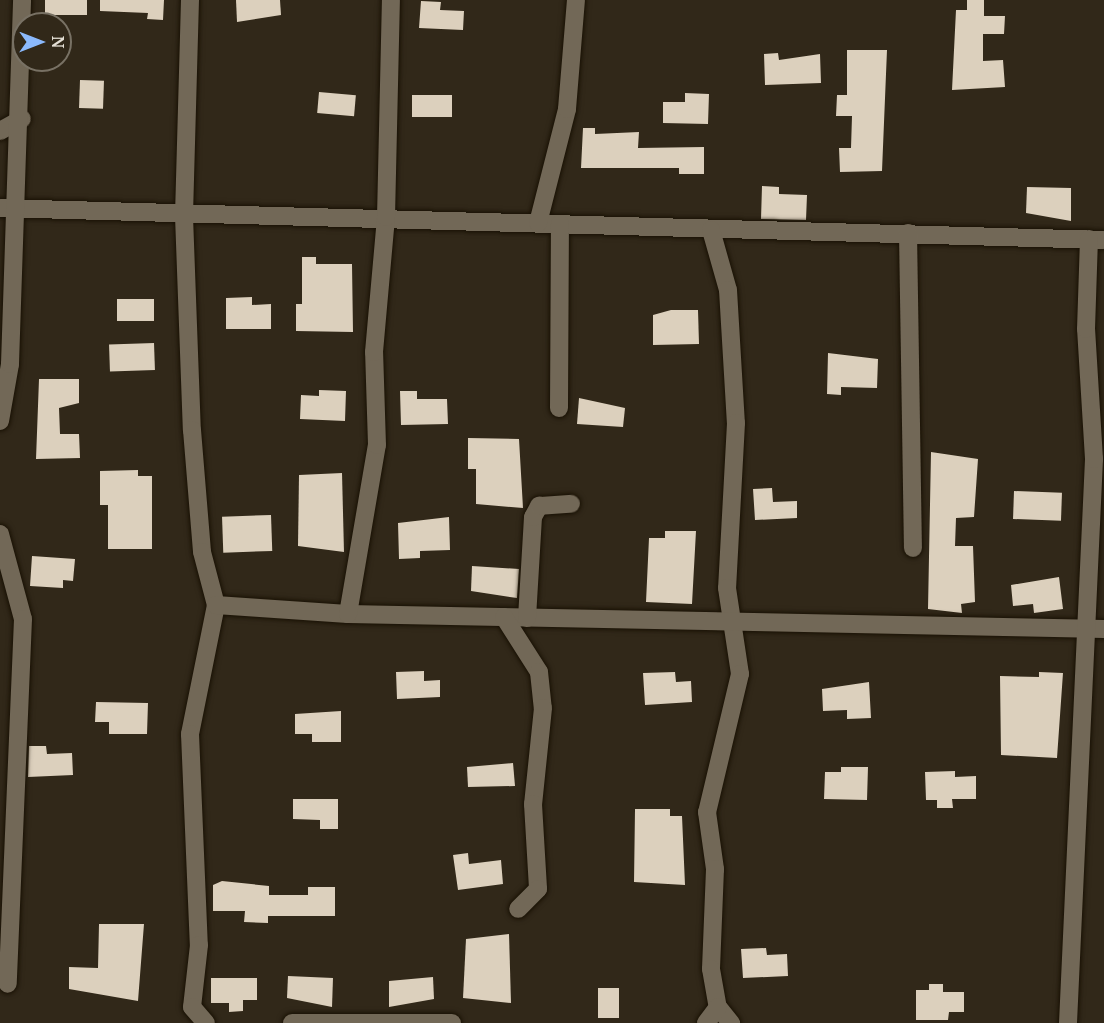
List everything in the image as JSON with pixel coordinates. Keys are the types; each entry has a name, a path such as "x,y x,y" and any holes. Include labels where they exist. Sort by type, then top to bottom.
{"street":[{"path":"0,421 10,364 8,208 22,119 22,0"},
{"path":"190,0 184,216 192,430 202,552 216,605 190,734 199,945 192,1007 206,1023"},
{"path":"348,614 377,445 374,352 386,217 391,0"},
{"path":"538,223 567,109 576,0"},
{"path":"0,131 22,119"},
{"path":"8,208 184,216 386,217 711,230 1097,239 1086,329 1094,459 1084,629 1068,1023"},
{"path":"559,408 560,224"},
{"path":"711,230 728,290 736,423 728,621 740,674 707,812 715,869 711,969 718,1008 731,1023"},
{"path":"908,233 913,548"},
{"path":"527,618 533,517 539,506 571,504"},
{"path":"0,534 23,619 8,984"},
{"path":"216,605 348,614 1104,629"},
{"path":"504,617 539,672 543,708 533,804 538,889 518,909"},
{"path":"706,1023 718,1008"},
{"path":"292,1023 452,1023"}],"building":[{"path":"45,0 87,0 87,15 72,15 72,12 45,12"},
{"path":"100,0 164,0 163,20 147,19 148,13 100,11"},
{"path":"236,0 280,0 281,15 237,22"},
{"path":"967,0 984,0 984,16 1005,16 1004,34 983,34 983,61 1003,60 1005,87 952,90 956,10 967,10"},
{"path":"421,1 441,2 440,10 464,11 463,30 419,28"},
{"path":"847,50 887,50 882,171 840,172 839,148 851,148 852,116 836,116 837,95 847,95"},
{"path":"778,53 779,60 820,54 821,83 765,85 764,54"},
{"path":"80,80 104,81 103,109 79,108"},
{"path":"319,92 356,95 354,116 317,113"},
{"path":"685,93 709,94 708,124 663,123 663,102 685,102"},
{"path":"412,95 452,95 452,117 412,117"},
{"path":"583,128 595,128 595,134 639,132 638,148 704,147 704,174 679,174 679,168 581,168"},
{"path":"762,186 779,187 779,194 807,195 806,220 761,219"},
{"path":"1027,187 1071,188 1071,221 1026,213"},
{"path":"302,257 316,257 316,264 352,264 353,332 296,331 296,304 302,304"},
{"path":"252,297 252,305 271,304 271,329 226,329 226,298"},
{"path":"117,299 154,299 154,321 117,321"},
{"path":"671,310 698,310 699,344 653,345 653,315"},
{"path":"154,343 155,370 110,372 109,345"},
{"path":"828,353 878,359 877,388 841,387 841,395 827,394"},
{"path":"39,379 79,379 79,403 59,408 60,434 79,434 80,458 36,459"},
{"path":"319,390 346,391 345,421 300,419 301,395 319,396"},
{"path":"400,391 417,391 417,399 447,399 448,424 401,425"},
{"path":"579,398 625,408 623,427 577,424"},
{"path":"468,438 519,439 523,508 476,504 476,469 468,469"},
{"path":"931,452 978,459 974,517 956,518 955,546 973,546 975,602 961,604 962,613 928,609"},
{"path":"138,470 138,476 152,476 152,549 108,549 108,505 100,505 100,471"},
{"path":"342,473 344,552 298,546 299,475"},
{"path":"772,488 773,502 797,501 797,518 755,520 753,489"},
{"path":"1014,491 1062,493 1061,521 1013,519"},
{"path":"271,515 272,551 223,553 222,517"},
{"path":"449,517 450,550 420,551 420,558 399,559 398,523"},
{"path":"665,531 696,531 692,604 646,602 649,538 665,538"},
{"path":"32,556 75,559 73,581 63,580 63,588 30,586"},
{"path":"472,566 519,569 517,598 471,591"},
{"path":"1059,577 1063,609 1034,613 1033,604 1013,606 1011,585"},
{"path":"424,671 424,681 440,680 440,697 397,699 396,672"},
{"path":"675,672 676,682 691,681 692,702 645,705 643,673"},
{"path":"1039,672 1063,673 1057,758 1001,755 1000,676 1039,677"},
{"path":"869,682 871,718 847,719 847,710 823,711 822,689"},
{"path":"96,702 148,703 147,734 109,734 109,722 95,722"},
{"path":"341,711 341,742 312,742 312,734 295,734 295,714"},
{"path":"29,746 46,746 47,754 72,753 73,775 28,777"},
{"path":"513,763 515,786 468,787 467,767"},
{"path":"841,767 868,767 867,800 824,799 825,772 841,772"},
{"path":"955,771 955,777 976,776 976,799 952,799 953,808 937,808 937,800 926,800 925,772"},
{"path":"293,799 338,799 338,829 320,829 320,820 293,819"},
{"path":"635,809 670,809 670,816 682,816 685,885 634,882"},
{"path":"468,853 469,864 501,860 503,884 458,890 453,855"},
{"path":"222,881 269,886 269,895 308,895 308,887 335,887 335,916 268,916 268,923 244,922 245,911 213,911 213,885"},
{"path":"99,924 144,924 138,1001 69,989 69,967 98,968"},
{"path":"509,934 511,1003 463,998 466,939"},
{"path":"766,948 767,955 787,954 788,976 743,978 741,949"},
{"path":"288,976 333,978 332,1007 287,998"},
{"path":"433,977 434,999 389,1007 389,981"},
{"path":"211,978 257,978 257,1000 243,1000 243,1011 229,1012 229,1003 211,1003"},
{"path":"929,984 943,984 943,992 964,992 964,1012 949,1012 948,1020 916,1020 916,990 929,990"},
{"path":"598,988 619,988 619,1018 598,1018"}]}
